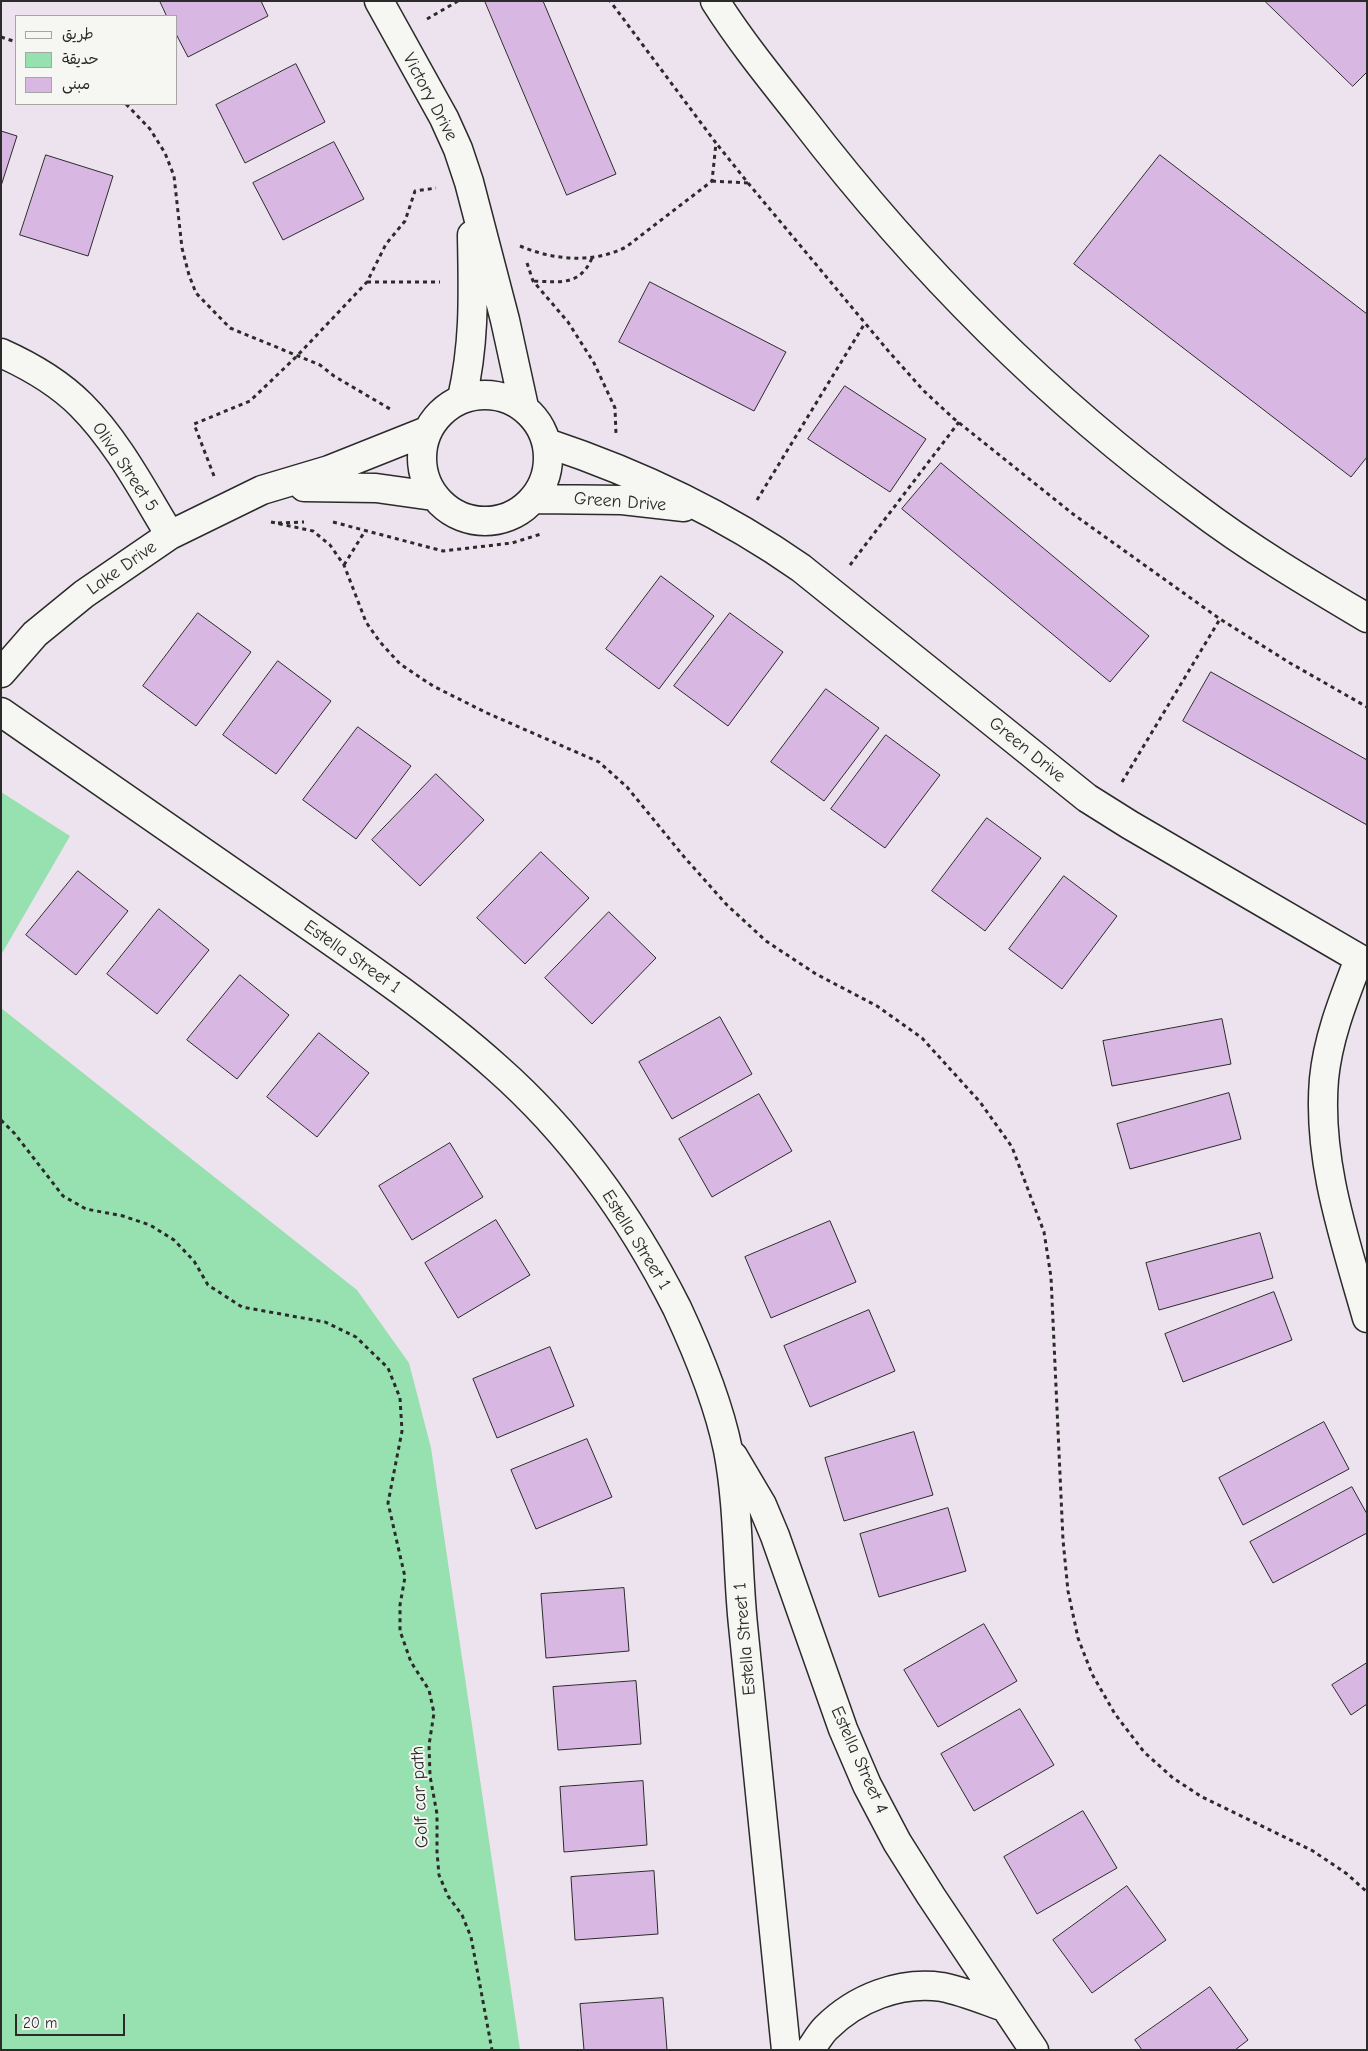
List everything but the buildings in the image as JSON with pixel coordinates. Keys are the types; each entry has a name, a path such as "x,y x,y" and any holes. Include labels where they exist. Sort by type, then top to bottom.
{"street":[{"name":"Victory Drive","path":"379,1 444,118 458,149 471,189 505,320 524,407"},
{"path":"715,1 731,26 826,149 908,248 998,341 1093,428 1195,508 1303,580 1367,618"},
{"name":"Victory Drive","path":"462,398 473,334 471,189"},
{"name":"Oliva Street 5","path":"1,353 26,364 80,404 103,429 170,535"},
{"path":"483,394 504,397 524,407 539,423 547,443 549,463 544,482 534,499 516,514 494,521 472,520 450,512 433,496 423,476 421,453 426,431 447,406 462,398 483,394"},
{"name":"Lake Drive","path":"1,673 35,634 84,594 170,535 262,490 329,470 426,431"},
{"name":"Green Drive","path":"547,443 617,468 662,488 739,528 794,562 1052,771 1106,810 1363,961"},
{"name":"Lake Drive","path":"262,490 319,486 348,487 376,488 433,496"},
{"name":"Green Drive","path":"534,499 622,500 705,510"},
{"name":"Estella Street 1","path":"1,712 382,977 498,1069 547,1117 591,1170 631,1225 665,1285 691,1338 712,1393 728,1448 734,1494 739,1585 786,2050"},
{"path":"1363,961 1337,1017 1324,1079 1324,1141 1334,1203 1367,1318"},
{"name":"Estella Street 4","path":"728,1448 769,1520 844,1729 867,1785 898,1842 1004,2007 1034,2050"},
{"path":"810,2050 825,2029 850,2008 878,1994 909,1987 942,1987 972,1995 1004,2007"}],"path":[{"path":"610,1 748,183 865,324 924,391 959,422 1073,514 1220,619 1290,663 1367,707"},
{"path":"1,37 15,42"},
{"path":"127,105 150,129 166,153 174,176 182,248 196,293 230,328 320,365 334,376 426,431"},
{"path":"712,180 716,143"},
{"path":"513,244 560,258 592,258 611,255 626,247 712,180 748,183"},
{"path":"226,507 194,424 250,401 297,356 367,282 386,244 405,222 415,191 471,189"},
{"path":"521,246 533,281 568,322 594,363 615,408 617,468"},
{"path":"739,528 865,324"},
{"path":"830,592 959,422"},
{"path":"262,524 306,522"},
{"path":"324,522 332,522 443,551 512,544 550,531"},
{"path":"271,523 313,531 330,545 344,565 366,622 380,642 400,664 433,686 479,709 598,762 628,787 685,858 727,905 766,941 816,974 877,1006 922,1038 980,1102 1012,1146 1044,1232 1051,1277 1063,1540 1068,1591 1078,1638 1092,1674 1114,1714 1144,1752 1173,1778 1202,1797 1313,1851 1347,1874 1366,1890"},
{"path":"344,565 365,531"},
{"path":"1106,810 1220,619"},
{"name":"Golf car path","path":"1,1120 15,1134 63,1196 86,1209 123,1216 150,1225 174,1240 181,1247 194,1261 208,1285 242,1307 325,1322 356,1336 388,1368 400,1398 402,1431 388,1503 405,1577 400,1605 400,1631 411,1662 429,1690 434,1713 429,1745 430,1776 437,1814 439,1875 448,1896 462,1914 470,1936 492,2050"}],"green space":[{"path":"1,792 70,836 1,955"},
{"path":"1,1008 357,1290 409,1363 431,1448 520,2050 1,2050"}]}
